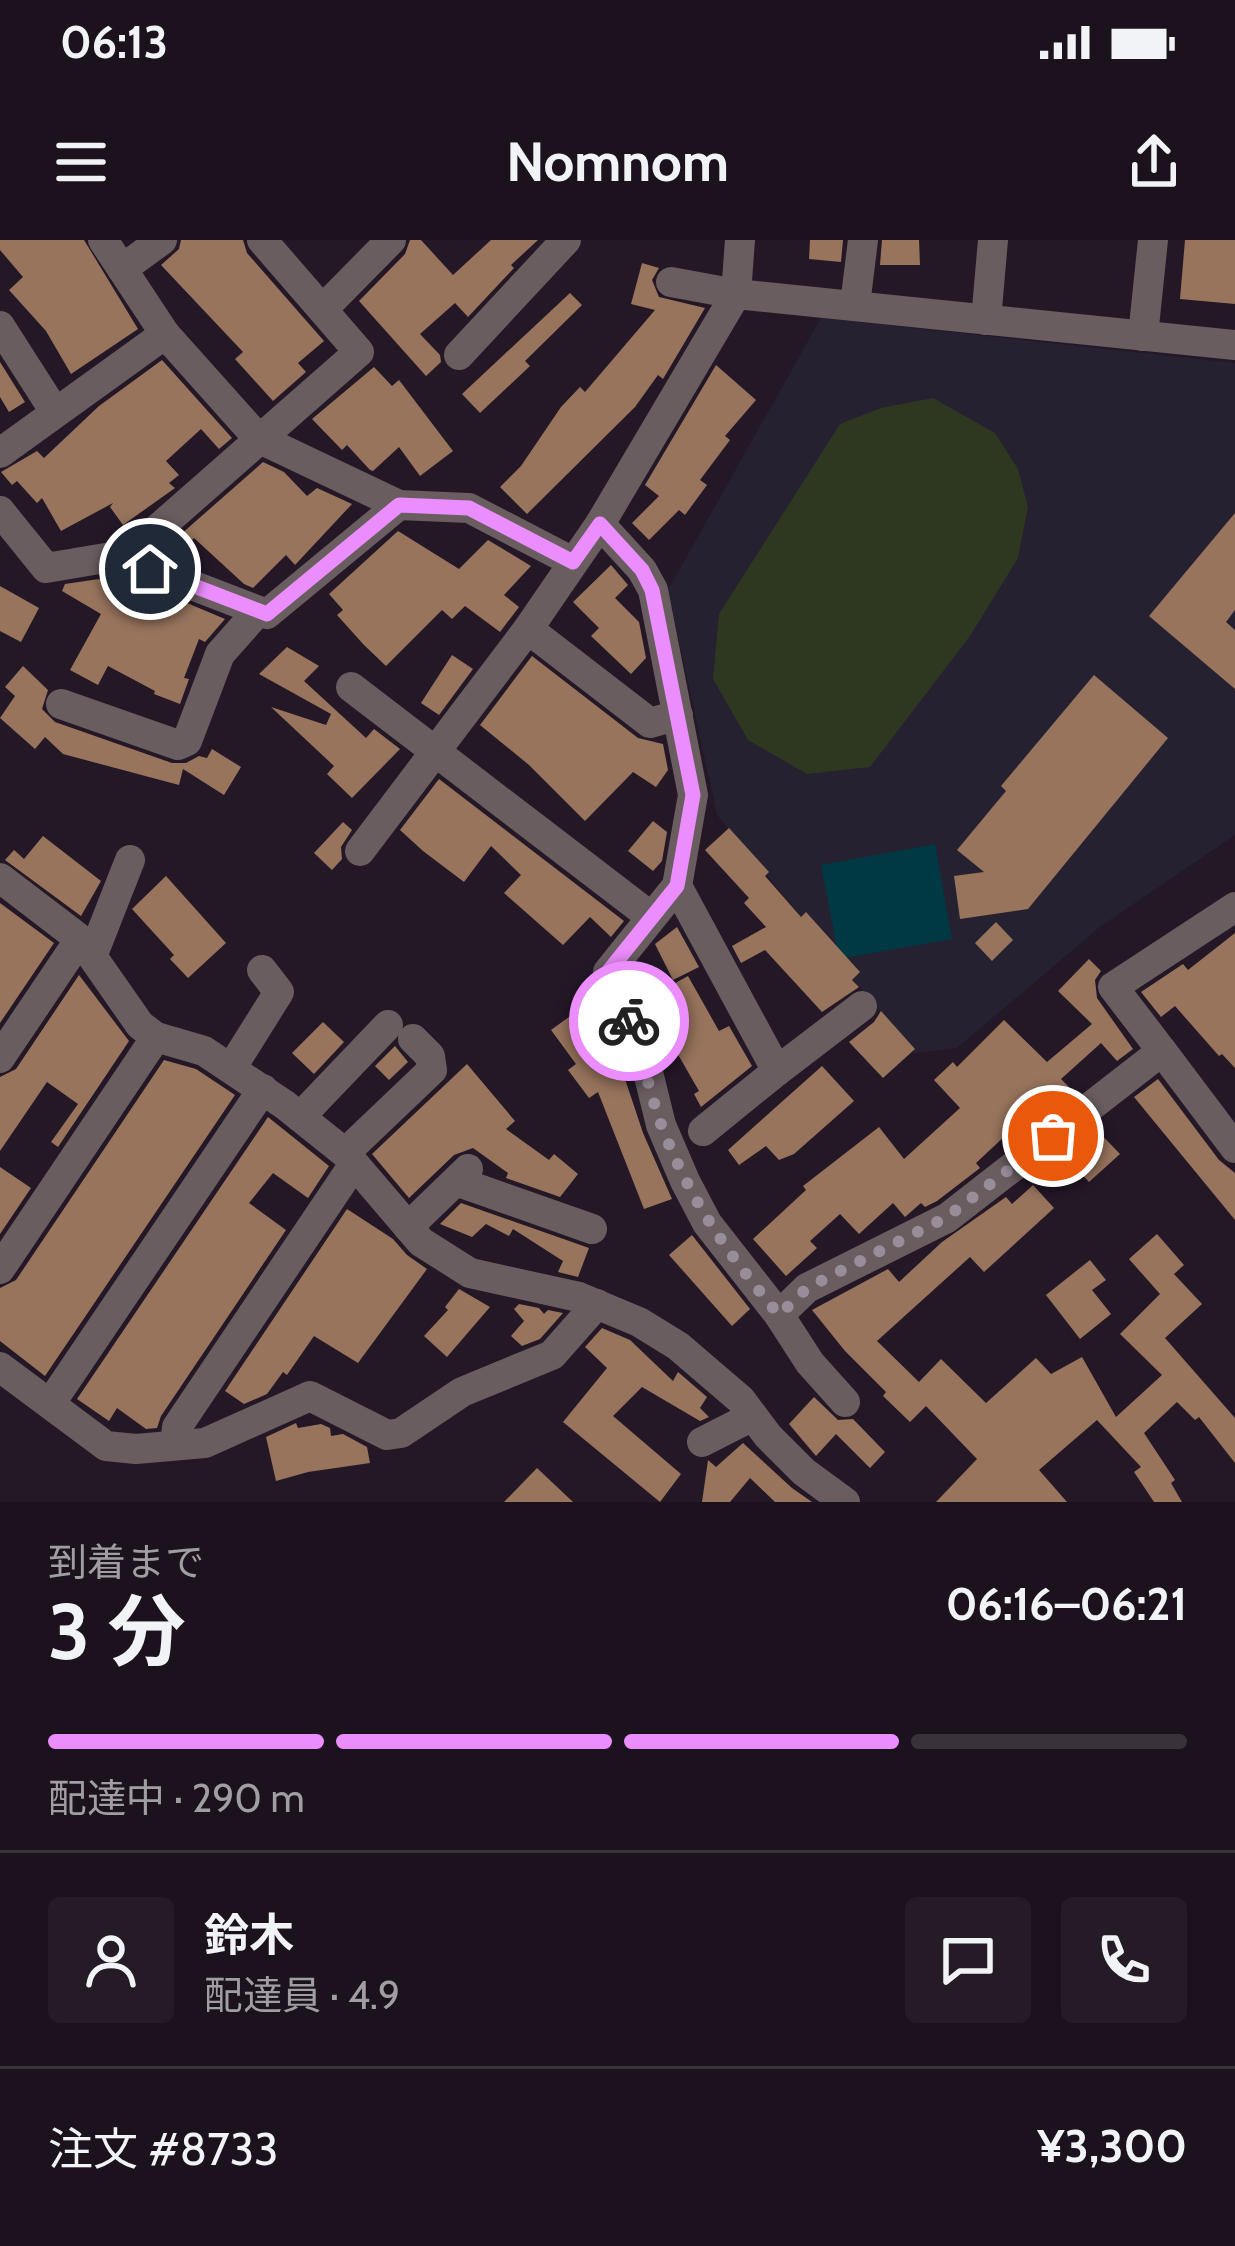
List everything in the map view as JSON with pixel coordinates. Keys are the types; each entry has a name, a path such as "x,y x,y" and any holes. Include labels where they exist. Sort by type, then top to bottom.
{"street":[{"path":"103,240 165,334 258,438 399,505 469,508 573,562"},
{"path":"122,269 162,240"},
{"path":"0,512 46,568 129,554 359,352 262,240"},
{"path":"323,309 391,240"},
{"path":"459,356 566,240"},
{"path":"360,851 528,629 600,524 736,294 740,240"},
{"path":"855,305 862,240"},
{"path":"986,320 993,240"},
{"path":"1144,336 1153,240"},
{"path":"671,282 736,294 1235,345"},
{"path":"0,326 55,412"},
{"path":"0,454 165,334"},
{"path":"129,554 150,569 267,614 399,505"},
{"path":"600,524 642,570 652,590 693,795 677,886 608,972 645,1060 661,1125 696,1202 810,1363 845,1402"},
{"path":"61,704 178,745 187,741 220,654 258,611"},
{"path":"528,629 650,723 678,715"},
{"path":"351,687 650,916"},
{"path":"0,1058 87,947 130,860"},
{"path":"0,878 87,947 117,997 156,1037 204,1051 300,1117 349,1158 421,1242 470,1274 533,1284 639,1322 678,1346 741,1400 804,1472 845,1502"},
{"path":"677,886 777,1071"},
{"path":"1235,908 1113,987 1235,1148"},
{"path":"232,1067 279,992 262,970"},
{"path":"704,1131 862,1006"},
{"path":"175,1445 178,1427 349,1158 432,1070 430,1056 401,1032 300,1117"},
{"path":"0,1269 156,1037"},
{"path":"779,1315 807,1288 947,1217 1162,1051"},
{"path":"50,1404 263,1089"},
{"path":"408,1228 463,1175 592,1229"},
{"path":"0,1367 106,1446 136,1449 205,1443 296,1398 310,1396 387,1436 401,1433 461,1392 552,1355 597,1304"},
{"path":"701,1442 753,1416"}],"shaded area":[{"path":"821,318 1235,363 1235,835 1101,926 957,1048 914,1053 717,815 668,590"}],"green space":[{"path":"933,398 995,433 1018,469 1028,507 1018,558 970,636 870,767 807,774 748,740 713,679 719,614 840,424 881,408"}],"water":[{"path":"935,844 952,939 839,959 821,865"}],"building":[{"path":"0,240 84,240 138,329 71,374 46,331 9,290 23,277 0,250"},
{"path":"181,240 243,240 247,253 324,341 298,363 306,372 273,401 235,359 243,352 161,265 179,249"},
{"path":"410,240 421,240 453,275 491,240 538,240 468,317 455,303 420,334 441,362 426,376 359,301 405,254"},
{"path":"810,240 843,240 841,262 809,259"},
{"path":"882,240 919,240 920,265 880,265"},
{"path":"1185,240 1235,240 1235,304 1180,299"},
{"path":"642,263 659,268 652,280 659,297 705,308 663,379 658,375 635,407 527,514 500,487 521,466 561,407 580,387 585,392 655,310 631,304"},
{"path":"570,293 582,305 525,361 530,366 480,413 462,394"},
{"path":"162,360 232,438 219,449 201,429 166,461 179,475 169,483 175,488 123,525 110,507 113,503 61,531 42,498 37,503 17,481 12,485 1,472 37,451 44,458 99,406"},
{"path":"0,362 25,402 9,412 0,397"},
{"path":"716,365 756,400 725,436 730,440 700,480 707,485 685,515 679,510 649,540 632,523 659,496 645,485"},
{"path":"374,367 392,386 399,380 453,451 420,476 399,447 370,470 312,419"},
{"path":"263,462 284,472 307,496 317,488 352,504 295,565 286,555 253,588 194,538 181,552 171,543"},
{"path":"1235,513 1235,610 1226,622 1235,630 1235,689 1149,616"},
{"path":"398,531 459,569 488,540 531,566 504,595 519,607 500,632 465,606 452,619 442,610 386,666 364,645 337,615 343,610 329,594"},
{"path":"611,565 628,585 615,598 639,622 646,658 631,674 591,636 599,628 573,602"},
{"path":"99,579 125,594 130,579 225,619 205,642 199,639 180,704 108,666 98,685 70,670 101,614 62,591 65,584"},
{"path":"0,586 39,608 21,642 0,631"},
{"path":"287,647 319,666 304,681 366,738 374,729 400,749 352,798 327,774 334,766 271,707 326,725 331,714 259,674"},
{"path":"452,655 473,669 439,715 421,703"},
{"path":"532,656 638,738 663,744 668,770 656,787 633,772 585,821 480,725"},
{"path":"23,666 48,690 42,709 55,722 172,763 207,758 212,749 241,767 224,795 183,769 179,785 63,754 45,737 35,749 0,718 15,696 5,687"},
{"path":"1094,675 1168,738 1028,909 960,919 954,876 984,872 957,850 1006,791 1001,786"},
{"path":"439,779 624,921 611,937 590,917 563,945 504,893 521,875 491,846 464,882 400,830"},
{"path":"653,821 667,832 662,861 653,871 628,851"},
{"path":"343,822 352,830 341,847 342,859 332,870 314,853"},
{"path":"729,828 801,917 806,912 860,972 852,980 859,987 822,1012 765,950 741,963 732,946 766,927 744,903 749,898 705,850"},
{"path":"43,836 101,881 81,916 5,860 14,850 24,859"},
{"path":"166,876 226,943 188,978 170,959 174,955 132,909"},
{"path":"0,903 54,943 0,1023"},
{"path":"996,922 1013,940 992,961 975,943"},
{"path":"677,927 699,967 673,980 655,944"},
{"path":"1235,933 1235,1068 1175,1006 1161,1017 1141,992 1183,964 1188,970"},
{"path":"1089,959 1101,971 1095,980 1097,998 1133,1049 1117,1061 1101,1043 1061,1079 1072,1090 1065,1096 1068,1099 1045,1118 1035,1108 976,1163 980,1168 937,1201 925,1207 921,1203 905,1217 893,1203 859,1234 840,1214 810,1241 817,1248 786,1276 753,1239 806,1190 803,1186 879,1127 904,1159 960,1108 934,1080 953,1062 957,1067 1004,1020 1047,1062 1092,1024 1058,991"},
{"path":"79,975 129,1041 58,1147 51,1142 78,1104 47,1082 0,1151 0,1077 16,1069"},
{"path":"688,976 719,1031 729,1026 752,1066 701,1107 694,1094 699,1091 646,999"},
{"path":"584,1006 621,1067 672,1199 644,1209 598,1092 589,1098 568,1070 576,1064 551,1030"},
{"path":"881,1011 915,1049 883,1078 849,1042"},
{"path":"323,1022 344,1042 314,1074 292,1053"},
{"path":"395,1046 408,1062 389,1080 375,1066"},
{"path":"164,1060 196,1069 235,1095 45,1376 0,1341 0,1288 16,1280"},
{"path":"467,1064 515,1121 506,1129 549,1160 554,1154 578,1174 560,1197 506,1178 508,1173 473,1148 454,1155 409,1198 372,1154"},
{"path":"822,1066 854,1101 794,1154 779,1160 766,1146 739,1165 728,1150"},
{"path":"1158,1079 1219,1160 1235,1173 1235,1220 1134,1097"},
{"path":"268,1117 329,1166 308,1198 273,1173 249,1203 286,1230 157,1428 146,1429 117,1408 109,1421 77,1399"},
{"path":"1095,1128 1120,1154 1089,1182 1062,1153"},
{"path":"0,1167 31,1188 0,1234"},
{"path":"1033,1185 1054,1208 984,1272 970,1257 877,1341 919,1382 941,1359 986,1403 1036,1358 1051,1374 1082,1357 1116,1417 1162,1375 1120,1334 1160,1294 1129,1259 1157,1234 1184,1265 1174,1274 1202,1304 1165,1338 1235,1418 1235,1463 1199,1417 1195,1420 1177,1402 1144,1433 1175,1480 1171,1483 1182,1502 1154,1502 1134,1472 1141,1467 1097,1420 1039,1470 1067,1502 936,1502 977,1459 926,1406 910,1422 812,1310 888,1269 899,1282 942,1242 1006,1197 1012,1204"},
{"path":"461,1203 589,1248 578,1277 558,1272 563,1261 513,1229 509,1236 486,1224 472,1237 440,1224"},
{"path":"347,1209 427,1269 358,1363 314,1336 287,1375 283,1372 267,1394 244,1404 225,1391"},
{"path":"692,1235 750,1309 732,1326 669,1255"},
{"path":"1090,1260 1106,1280 1092,1290 1111,1314 1080,1339 1046,1295"},
{"path":"459,1289 490,1307 447,1357 424,1336 448,1310 445,1307"},
{"path":"519,1304 539,1308 544,1314 548,1310 563,1313 540,1339 522,1346 511,1336 524,1321 514,1309"},
{"path":"602,1328 630,1340 673,1381 678,1372 707,1397 700,1408 709,1417 700,1421 642,1387 613,1416 681,1474 660,1502 563,1422 607,1368 585,1347"},
{"path":"814,1397 838,1420 853,1419 885,1452 870,1468 836,1434 816,1456 789,1424"},
{"path":"296,1423 298,1428 321,1424 330,1428 331,1436 343,1434 367,1447 370,1463 276,1481 266,1437"},
{"path":"743,1443 812,1502 775,1502 750,1478 730,1502 702,1502 708,1460 716,1467"},
{"path":"537,1468 573,1502 504,1502"}],"way so far":[{"path":"629,1021 645,1060 661,1125 707,1223 779,1315 807,1288 947,1217 1053,1136"}],"route":[{"path":"150,569 267,614 399,505 469,508 573,562 600,524 642,570 652,590 693,795 677,886 608,972 629,1021"}]}
